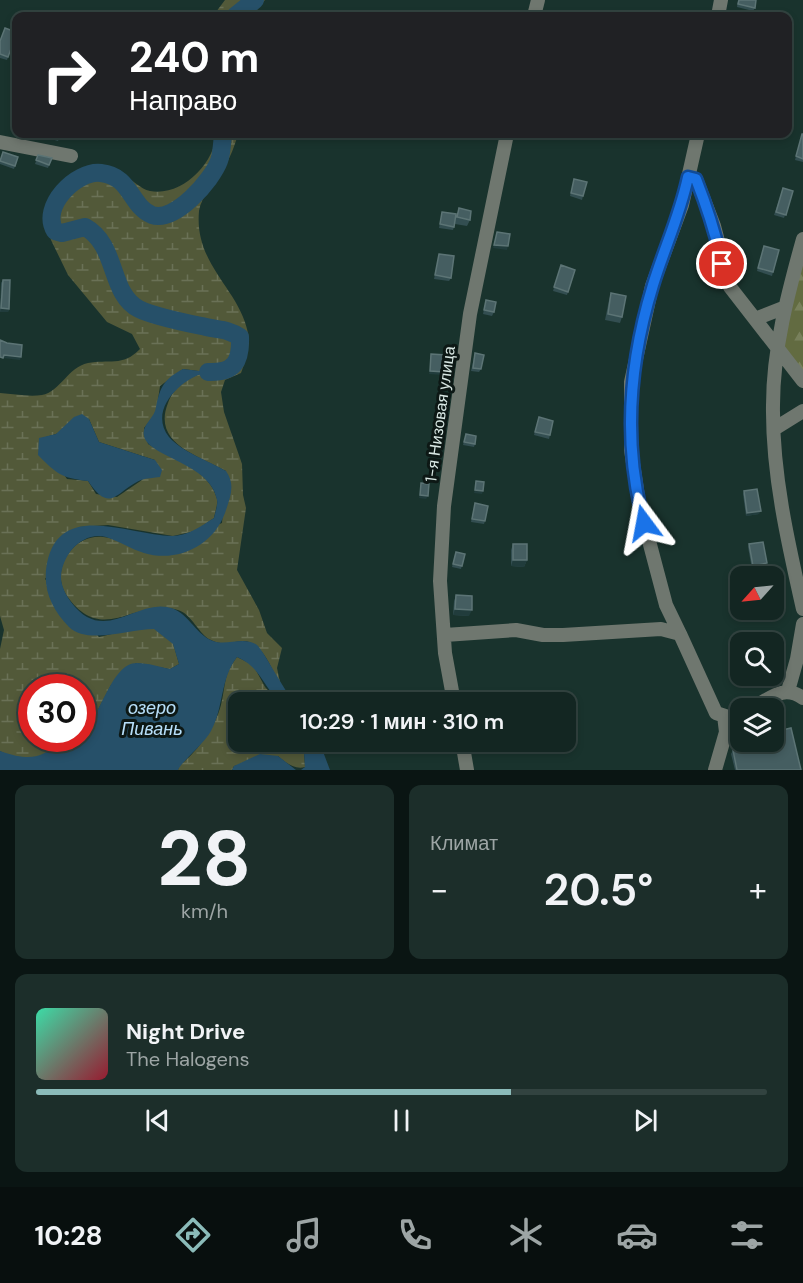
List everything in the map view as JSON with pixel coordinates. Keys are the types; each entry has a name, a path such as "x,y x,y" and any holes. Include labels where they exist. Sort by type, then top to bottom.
{"street":[{"name":"1-я Низовая улица","path":"453,692 440,581 444,506 470,314 506,138"},
{"path":"697,138 682,205 652,286 631,382 631,450 639,503 666,605 711,705 716,713 724,716 730,715"},
{"path":"0,142 71,156"},
{"path":"688,177 696,179 714,226 730,287 803,381"},
{"path":"803,239 783,308 772,405 777,474 803,609"},
{"path":"755,319 783,308"},
{"path":"774,429 803,411"},
{"path":"788,691 803,624"},
{"path":"445,635 516,630 543,635 562,635 661,629 680,634"},
{"path":"769,698 779,692 788,691 803,698"},
{"path":"715,770 726,732 724,716"},
{"path":"464,752 467,770"}],"green space":[{"path":"225,0 265,0 255,12 216,12"},
{"path":"215,138 237,138 224,168 200,205 199,230 203,247 236,303 249,338 241,373 225,380 221,392 224,412 242,464 243,495 246,508 237,570 259,610 267,633 282,648 277,668 281,687 262,652 250,642 215,642 178,610 162,608 107,619 93,618 80,611 62,586 61,576 67,556 74,547 92,537 119,541 146,553 222,523 226,471 180,446 166,428 165,417 168,403 174,392 188,380 206,372 183,369 160,386 156,413 144,428 148,444 198,472 213,489 217,499 214,518 195,531 173,536 108,525 79,527 45,579 99,637 129,630 154,628 173,643 179,664 170,669 136,663 111,685 96,714 96,674 18,674 18,752 54,752 38,760 30,761 12,757 0,751 0,649 4,630 0,616 0,393 42,395 54,389 81,365 121,360 134,355 140,349 132,334 107,322 68,275 51,240 44,216 53,197 64,185 88,172 106,170 115,172 150,191 162,191 174,189 185,183 210,156","holes":["89,419 99,442 155,460 142,480 117,497 96,494 88,481 67,479 39,439"]},
{"path":"803,239 803,381 778,350"},
{"path":"237,657 253,665 270,692 228,692 228,752 304,752 305,767 294,767 278,756 234,766 232,770 178,770 210,731 221,705 232,663"}],"water":[{"name":"озеро Пивань","path":"183,369 208,372 188,380 179,387 165,405 162,416 163,426 174,442 188,452 226,471 229,476 230,497 219,525 203,543 169,556 144,553 106,537 97,536 81,541 69,553 65,561 61,577 63,587 71,602 83,614 95,620 107,621 155,607 167,607 181,613 206,638 213,641 252,642 260,648 287,692 271,692 256,671 237,657 228,674 211,731 178,770 0,770 0,751 30,757 47,752 96,752 96,712 120,672 128,665 137,663 170,669 179,664 173,644 154,629 97,636 77,632 69,627 58,614 46,586 46,570 52,548 63,534 78,527 96,526 178,536 214,518 217,500 212,487 204,477 156,450 144,436 144,428 155,411 159,394 171,376"},
{"path":"82,414 89,419 99,442 155,460 162,470 160,477 141,480 108,499 102,497 88,481 71,478 55,471 38,455 39,438 56,434 74,417"},
{"path":"304,752 323,752 330,770 301,770 305,767"},
{"path":"260,754 278,756 296,770 232,770 234,766"}],"building":[{"path":"739,0 756,0 755,8 738,4"},
{"path":"5,28 12,31 12,46 8,57 0,54 0,41"},
{"path":"803,134 803,159 796,156"},
{"path":"3,152 18,157 15,166 0,161"},
{"path":"38,155 52,158 49,165 36,160"},
{"path":"574,179 587,182 583,196 571,193"},
{"path":"783,188 793,191 786,215 776,212"},
{"path":"459,208 471,211 470,220 457,217"},
{"path":"442,212 456,214 454,227 440,224"},
{"path":"497,232 510,234 508,246 494,245"},
{"path":"764,246 779,250 773,272 758,268"},
{"path":"439,254 454,256 451,278 435,275"},
{"path":"561,265 575,270 568,292 554,287"},
{"path":"3,280 10,280 9,309 1,308"},
{"path":"611,293 626,296 622,317 608,314"},
{"path":"486,300 496,302 494,312 484,310"},
{"path":"0,340 22,345 21,357 4,355 3,358 0,357"},
{"path":"475,353 484,355 481,369 473,368"},
{"path":"431,354 446,355 445,372 430,371"},
{"path":"539,417 553,421 550,435 535,432"},
{"path":"466,434 476,436 475,444 464,442"},
{"path":"476,481 484,482 483,491 475,490"},
{"path":"421,483 429,484 428,496 420,495"},
{"path":"757,489 761,511 747,513 744,491"},
{"path":"475,503 488,506 485,521 472,519"},
{"path":"763,542 767,563 753,566 749,544"},
{"path":"513,544 527,544 527,560 513,560"},
{"path":"456,552 465,554 462,566 453,564"},
{"path":"456,595 472,596 472,610 455,609"},
{"path":"791,728 801,770 737,770 733,752 784,752 784,730"}],"waterway":[{"path":"240,12 255,0"},
{"path":"208,372 224,370 234,364 239,353 240,337 227,331 171,320 139,309 129,302 123,292 109,257 96,235 85,227 62,233 55,231 52,211 63,192 81,177 101,173 111,175 125,185 145,211 161,216 171,213 192,198 209,179 219,161 223,138"}],"route":[{"path":"644,523 631,450 631,382 652,286 682,205 688,177 696,179 714,226 722,264"}]}
